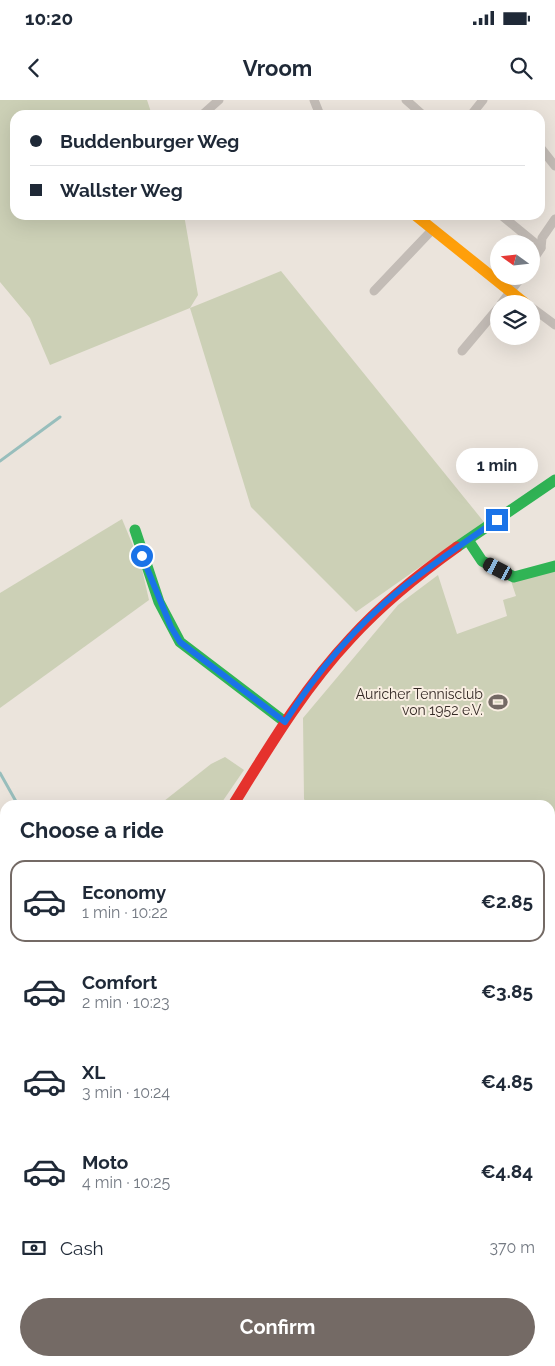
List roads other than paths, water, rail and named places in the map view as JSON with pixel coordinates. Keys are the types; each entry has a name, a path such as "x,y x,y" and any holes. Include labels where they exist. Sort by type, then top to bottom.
{"street":[{"path":"406,100 418,110"},
{"path":"474,110 483,100"},
{"path":"545,153 555,166"},
{"path":"541,248 542,238 555,219"},
{"path":"421,220 515,295"},
{"path":"507,220 541,248"},
{"path":"374,291 432,229"},
{"path":"508,295 516,285"},
{"path":"540,314 555,325"},
{"path":"462,351 490,318"},
{"path":"237,800 312,682 368,619 400,590 555,480"},
{"path":"135,530 142,556 171,627 180,642 285,722"},
{"path":"468,540 482,561 514,577 555,566"}],"waterway":[{"path":"0,461 60,417"},
{"path":"0,773 15,800"}],"place":[{"name":"Auricher Tennisclub von 1952 e.V.","path":"498,702"}]}
